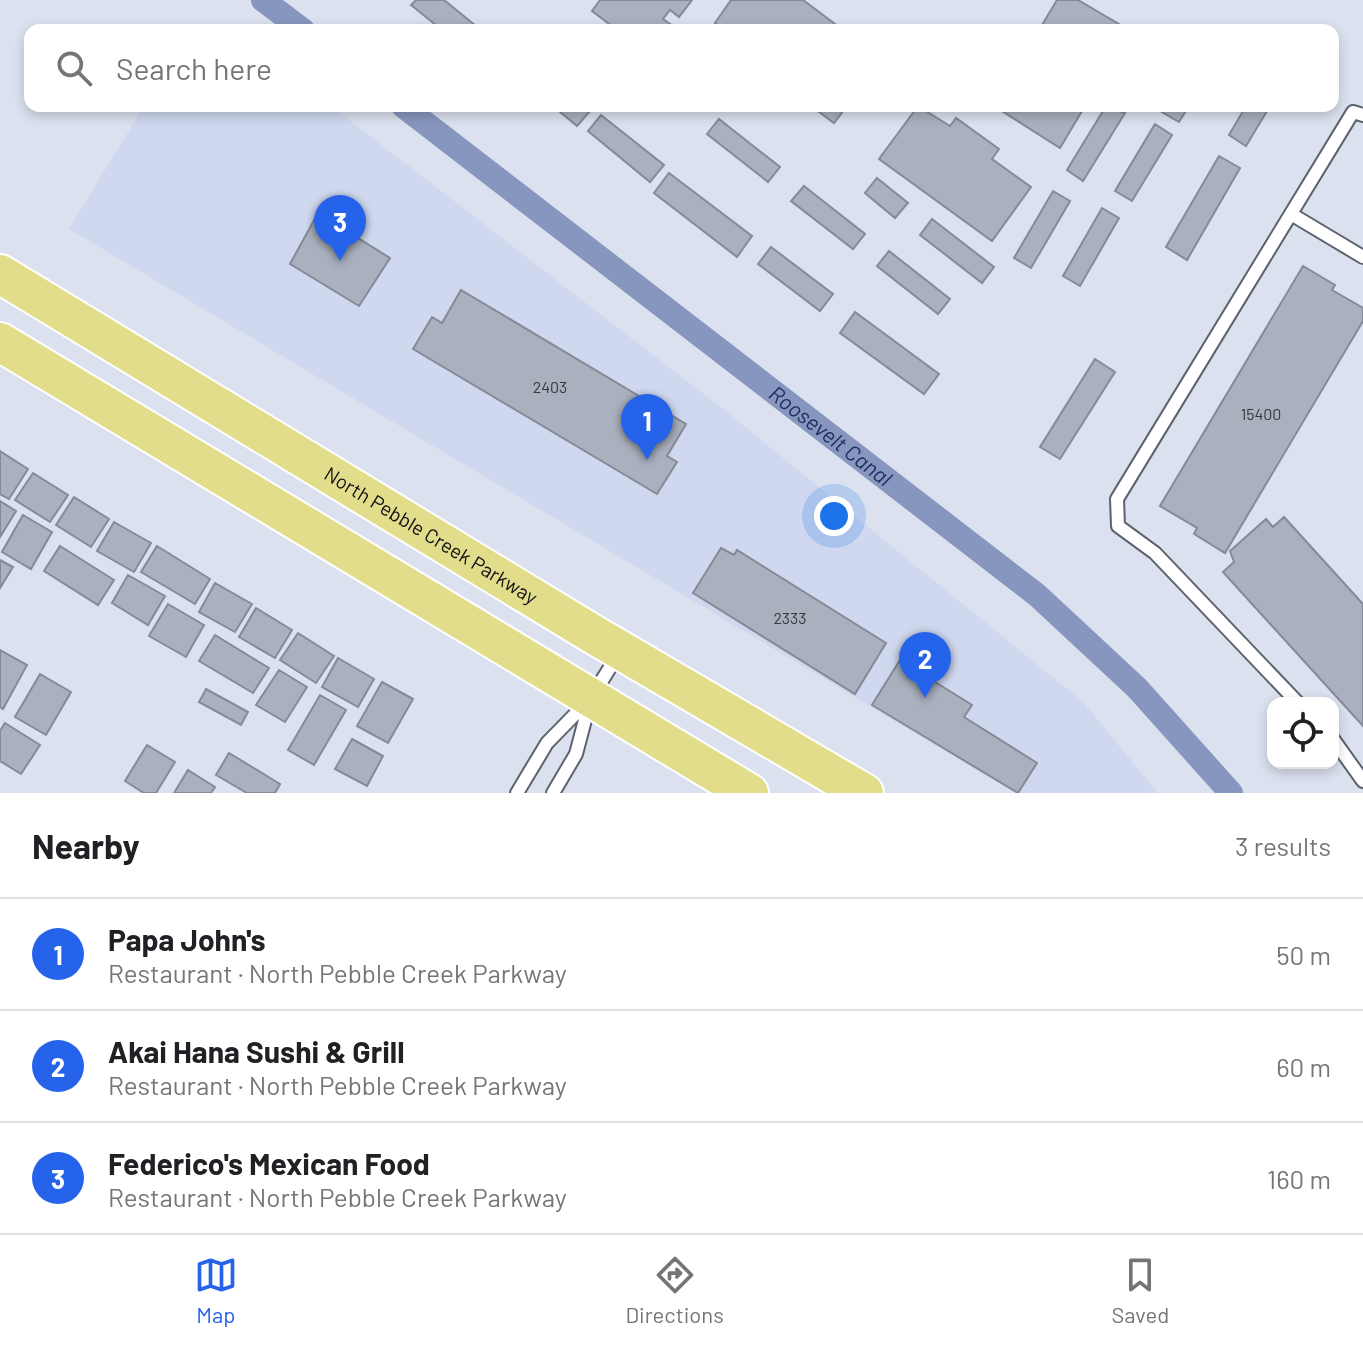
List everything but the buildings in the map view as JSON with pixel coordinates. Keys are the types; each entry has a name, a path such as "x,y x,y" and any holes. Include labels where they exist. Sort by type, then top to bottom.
{"main road":[{"name":"North Pebble Creek Parkway","path":"0,274 621,650 864,793"},
{"path":"0,342 749,793"}],"lane":[{"path":"1292,697 1155,553 1118,526 1117,499 1353,112 1363,115"},
{"path":"1291,214 1363,257"},
{"path":"517,793 547,743 591,698 621,650"},
{"path":"553,793 576,754 591,698"},
{"path":"1339,747 1363,781"}],"shaded area":[{"path":"140,112 339,112 723,409 1083,702 1158,793 1016,793 69,229"}],"waterway":[{"name":"Roosevelt Canal","path":"263,0 295,24"},
{"name":"Roosevelt Canal","path":"411,112 1037,595 1137,688 1231,793"}],"place":[{"name":"Federico's Mexican Food","path":"340,261"},
{"name":"Papa John's","path":"647,460"},
{"name":"Akai Hana Sushi & Grill","path":"925,698"}]}
